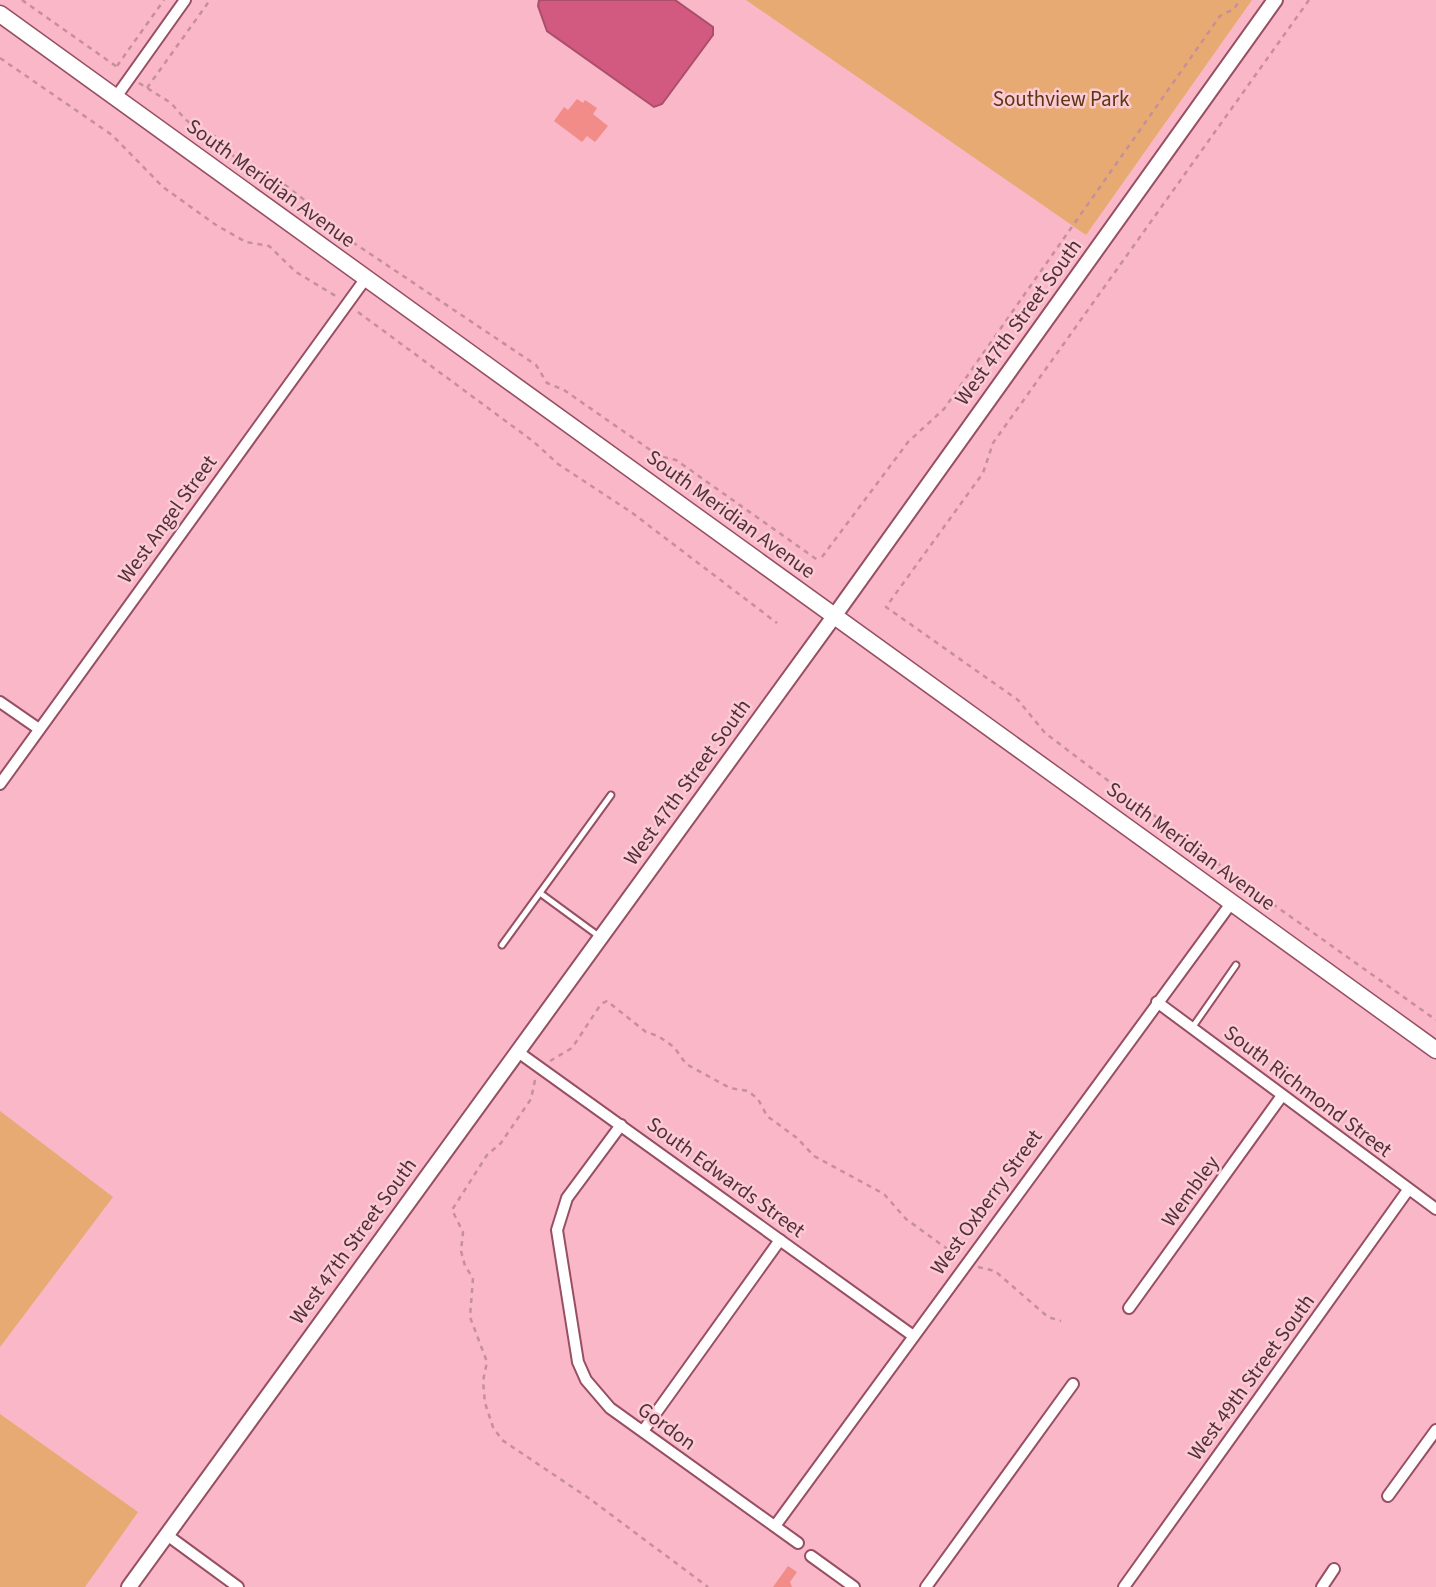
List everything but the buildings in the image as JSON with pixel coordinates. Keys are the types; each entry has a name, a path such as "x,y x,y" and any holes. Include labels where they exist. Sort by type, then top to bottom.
{"main road":[{"name":"South Meridian Avenue","path":"0,14 1436,1050"}],"street":[{"path":"116,97 185,0"},
{"name":"West 47th Street South","path":"130,1587 835,615 1275,0"},
{"name":"West Angel Street","path":"0,784 366,278"},
{"path":"0,702 39,729"},
{"name":"West Oxberry Street","path":"775,1526 912,1335 1232,902"},
{"name":"South Richmond Street","path":"1157,1002 1281,1097 1436,1209"},
{"name":"South Edwards Street","path":"518,1052 912,1335"},
{"name":"Wembley","path":"1129,1308 1281,1097"},
{"name":"Gordon","path":"621,1125 567,1198 560,1214 557,1247 578,1362 586,1380 610,1408 798,1543"},
{"name":"West 49th Street South","path":"1124,1587 1408,1189"},
{"path":"643,1432 780,1240"},
{"path":"926,1587 1073,1384"},
{"path":"1388,1496 1436,1430"},
{"path":"167,1535 238,1587"},
{"path":"811,1556 854,1587"},
{"path":"1322,1587 1334,1569"}],"lane":[{"path":"502,945 611,795"},
{"path":"540,893 600,937"},
{"path":"1192,1028 1236,965"}],"path":[{"path":"22,0 172,103 185,120 200,131 217,137 236,159 285,185 307,202 317,216 342,235 536,365 547,383 564,390 659,456 676,460 819,561"},
{"path":"116,66 164,0"},
{"path":"147,88 210,0"},
{"path":"822,557 908,442 944,409 1220,16 1234,9 1240,0"},
{"path":"1309,0 993,443 983,472 886,607 1018,700 1045,733 1242,882 1436,1020"},
{"path":"0,58 112,135 163,187 216,225 246,242 269,246 296,272 347,304 534,442 558,464 631,512 777,623"},
{"path":"708,1587 590,1499 502,1440 493,1427 485,1403 483,1381 487,1362 470,1317 473,1278 465,1266 461,1251 463,1232 452,1210 487,1156 501,1143 531,1099 531,1090 542,1069 561,1052 572,1048 601,1004 607,1002 646,1032 674,1047 686,1064 730,1088 748,1091 758,1099 767,1116 797,1138 814,1156 884,1194 906,1219 967,1261 995,1271 1048,1317 1061,1321"}],"green space":[{"name":"Southview Park","path":"746,0 1252,0 1086,235"},
{"path":"0,1111 113,1197 0,1347"},
{"path":"0,1414 138,1512 85,1587 0,1587"}],"shaded area":[{"path":"539,0 675,0 713,27 713,35 662,104 654,107 547,31 538,6"}]}
